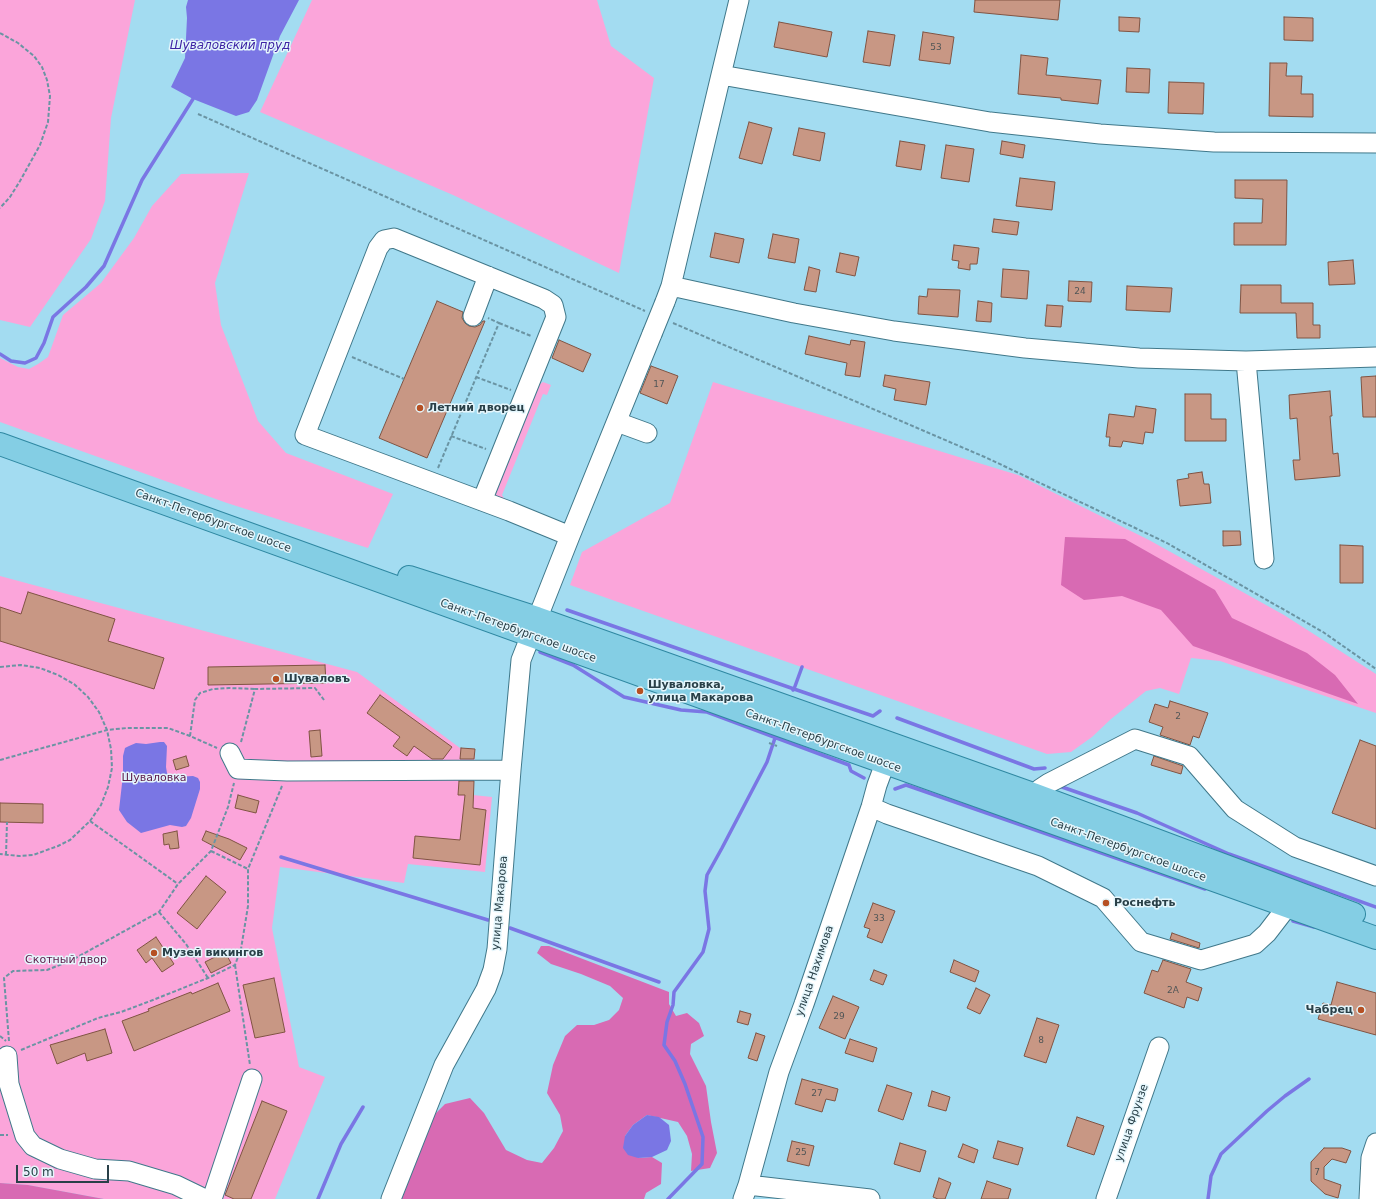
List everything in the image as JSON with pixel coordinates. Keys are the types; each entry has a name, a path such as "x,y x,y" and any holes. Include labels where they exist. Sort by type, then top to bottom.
{"main road":[{"name":"Санкт-Петербургское шоссе","path":"0,429 387,570 534,627"},
{"name":"Санкт-Петербургское шоссе","path":"0,444 534,627 889,754 1287,907 1376,938"},
{"name":"Санкт-Петербургское шоссе","path":"889,754 1036,795 1376,922"}],"street":[{"name":"улица Макарова","path":"390,1199 444,1065 486,989 493,970 497,949 511,770 522,660 548,590 662,309 739,0"},
{"path":"721,75 990,122 1100,134 1214,142 1376,143"},
{"path":"482,501 556,317 553,305 544,299 394,238 384,240 378,248 306,435 482,501 570,536"},
{"path":"473,314 488,276"},
{"path":"662,309 794,313 894,331 978,342 1025,348 1139,358 1246,361 1376,357"},
{"path":"1246,361 1264,559"},
{"path":"617,422 647,433"},
{"path":"1036,795 1040,789 1049,783 1135,739 1189,756 1235,809 1295,847 1376,876"},
{"name":"улица Нахимова","path":"746,1192 779,1072 804,1004 871,807 877,785 889,754"},
{"path":"234,761 287,770 511,770"},
{"path":"871,807 887,814 1038,866 1103,898 1141,942 1201,960 1255,944 1267,933 1287,907"},
{"name":"улица Фрунзе","path":"1106,1199 1159,1047"},
{"path":"7,1056 9,1084 25,1136 33,1146 60,1159 95,1169 129,1171 176,1185 205,1199"},
{"path":"212,1199 252,1079"},
{"path":"1369,1199 1370,1158 1376,1143"},
{"path":"746,1192 870,1199"}],"path":[{"path":"0,33 18,43 34,56 45,73 50,96 48,122 40,145 10,197 0,208"},
{"path":"198,114 662,309 987,458 1167,543 1323,632 1376,669"},
{"path":"473,314 532,337"},
{"path":"432,482 499,323"},
{"path":"354,358 404,378"},
{"path":"476,377 517,392"},
{"path":"451,436 492,452"},
{"path":"0,667 21,666 40,668 58,674 74,684 88,697 99,712 107,730 111,749 112,768 101,805 90,821 70,840 58,846 33,854 6,856 0,854"},
{"path":"190,736 194,700 200,693 214,689 315,688 324,700"},
{"path":"0,1036 9,1043 4,978 13,971 47,970 72,960 159,912 178,884 211,851 228,807 234,761 255,689"},
{"path":"0,760 107,730 168,728 190,736 234,761"},
{"path":"769,743 777,746"},
{"path":"252,1079 235,965 240,949 248,906 248,869 271,814 287,770"},
{"path":"90,821 178,884"},
{"path":"6,822 6,856"},
{"path":"211,851 248,869"},
{"path":"159,912 186,944 208,978"},
{"path":"7,1056 98,1018 121,1012 208,978 235,965"}],"green space":[{"path":"0,0 135,0 111,118 105,201 91,239 30,327 0,320"},
{"path":"312,0 597,0 611,46 654,78 619,273 453,195 260,112"},
{"path":"249,173 215,283 221,325 258,421 286,453 393,494 368,548 227,503 0,422 0,358 18,367 29,369 48,357 63,315 101,283 134,238 152,206 181,174"},
{"path":"543,382 551,385 547,395 543,394 502,495 506,502 494,496 540,384"},
{"path":"713,382 1018,475 1149,540 1284,615 1376,674 1376,713 1220,661 1191,658 1179,694 1160,688 1146,691 1111,719 1092,737 1071,752 1047,754 570,585 582,552 670,503"},
{"name":"Шуваловка","path":"0,576 357,672 460,748 475,749 473,795 492,797 485,872 408,864 404,883 280,867 272,928 299,1067 325,1077 275,1199 104,1199 28,1185 0,1183"}],"shaded area":[{"path":"1065,537 1125,539 1215,590 1232,618 1307,653 1335,675 1358,704 1193,646 1161,610 1122,596 1084,600 1061,585"},
{"path":"541,946 549,946 669,992 669,1004 676,1016 687,1013 699,1023 704,1036 691,1044 690,1054 706,1086 717,1153 710,1168 691,1171 692,1154 687,1136 678,1122 647,1115 633,1125 625,1136 638,1158 652,1157 662,1163 661,1184 646,1193 644,1199 397,1199 434,1115 445,1104 470,1098 484,1113 506,1150 527,1160 542,1163 554,1148 563,1131 560,1115 547,1093 553,1065 565,1036 577,1025 594,1025 609,1020 619,1010 623,998 610,986 551,964 537,953"},
{"path":"0,1183 28,1185 104,1199 0,1199"}],"water":[{"name":"Шуваловский пруд","path":"188,0 299,0 280,36 257,100 249,112 236,116 193,99 171,87 185,58 187,18 186,7"},
{"path":"164,742 167,746 167,773 174,777 193,776 198,778 200,782 200,789 191,818 186,826 182,827 170,825 141,833 127,822 119,810 123,775 123,756 125,748 136,743 146,744"},
{"path":"647,1115 659,1117 669,1125 671,1141 667,1150 652,1157 638,1158 628,1155 623,1148 625,1136 633,1125"}],"building":[{"path":"975,0 1060,0 1058,20 974,12"},
{"path":"1119,17 1140,18 1139,32 1119,31"},
{"path":"1284,17 1313,18 1313,41 1284,40"},
{"path":"779,22 832,32 827,57 774,47"},
{"path":"868,31 895,35 890,66 863,62"},
{"path":"923,32 954,37 950,64 919,60"},
{"path":"1021,55 1048,58 1046,75 1101,80 1098,104 1061,100 1061,98 1018,94"},
{"path":"1270,63 1287,63 1286,76 1302,76 1301,94 1313,94 1313,117 1269,116"},
{"path":"1127,68 1150,69 1149,93 1126,92"},
{"path":"1169,82 1204,83 1203,114 1168,113"},
{"path":"749,122 772,128 762,164 739,158"},
{"path":"799,128 825,133 820,161 793,155"},
{"path":"900,141 925,145 921,170 896,166"},
{"path":"1002,141 1025,145 1023,158 1000,154"},
{"path":"946,145 974,149 969,182 941,178"},
{"path":"1020,178 1055,182 1052,210 1016,206"},
{"path":"1235,180 1287,180 1286,245 1234,245 1234,223 1262,223 1263,199 1235,198"},
{"path":"994,219 1019,222 1017,235 992,232"},
{"path":"715,233 744,239 739,263 710,257"},
{"path":"773,234 799,239 795,263 768,258"},
{"path":"954,245 979,248 977,264 970,264 970,270 958,268 959,261 952,260"},
{"path":"840,253 859,257 855,276 836,272"},
{"path":"1353,260 1355,284 1329,285 1328,262"},
{"path":"809,267 820,270 816,292 804,290"},
{"path":"1003,269 1029,271 1027,299 1001,297"},
{"path":"1069,281 1092,282 1091,302 1068,301"},
{"path":"1241,285 1281,285 1281,303 1313,303 1313,325 1320,325 1320,338 1297,338 1296,313 1240,313"},
{"path":"1127,286 1172,288 1170,312 1126,310"},
{"path":"928,289 960,290 958,317 918,314 919,296 927,297"},
{"name":"Летний дворец","path":"437,301 463,312 462,318 469,326 475,327 485,321 427,458 379,438"},
{"path":"978,301 992,303 991,322 976,321"},
{"path":"1047,305 1063,306 1061,327 1045,326"},
{"path":"809,336 850,345 851,340 865,342 860,377 845,375 847,363 805,354"},
{"path":"559,340 591,354 583,372 552,358"},
{"path":"651,366 678,376 667,404 640,393"},
{"path":"885,375 930,382 926,405 894,400 896,389 883,386"},
{"path":"1376,376 1376,417 1363,417 1361,377"},
{"path":"1330,391 1333,454 1338,453 1340,476 1295,480 1293,460 1300,460 1297,418 1290,419 1289,395"},
{"path":"1185,394 1211,394 1211,419 1226,419 1226,441 1185,441"},
{"path":"1136,406 1156,409 1153,433 1145,432 1143,444 1123,441 1121,447 1109,446 1110,437 1106,437 1109,414 1134,417"},
{"path":"1202,472 1204,484 1209,484 1211,503 1180,506 1177,480 1189,478 1188,474"},
{"path":"1223,531 1240,531 1241,545 1223,546"},
{"path":"1340,545 1363,546 1363,583 1340,583"},
{"path":"28,592 115,619 108,641 164,658 154,689 0,641 0,607 21,614"},
{"path":"325,665 326,683 208,685 208,667"},
{"path":"380,695 452,747 443,759 432,759 414,746 407,756 393,746 400,737 367,713"},
{"path":"1170,701 1208,713 1199,738 1193,736 1190,745 1160,735 1163,727 1149,722 1155,704 1168,708"},
{"path":"320,730 322,756 311,757 309,731"},
{"path":"1360,740 1376,746 1376,829 1332,813"},
{"path":"461,748 475,749 474,759 460,759"},
{"path":"186,756 189,766 176,770 173,760"},
{"path":"1154,756 1183,766 1181,774 1151,765"},
{"path":"459,781 474,781 473,808 486,810 480,865 413,858 415,836 460,840 465,795 458,795"},
{"path":"238,795 259,801 256,813 235,808"},
{"path":"0,803 43,804 43,823 0,822"},
{"path":"177,831 179,848 170,849 169,844 164,845 163,834"},
{"path":"206,831 229,839 247,848 240,860 202,840"},
{"path":"206,876 226,892 197,929 177,913"},
{"path":"873,903 895,911 882,943 867,937 870,929 864,927"},
{"path":"1172,933 1200,943 1199,948 1170,939"},
{"path":"156,937 174,964 162,972 152,958 146,963 137,950"},
{"path":"225,952 231,963 211,973 205,962"},
{"path":"954,960 979,971 975,982 950,972"},
{"path":"1163,960 1191,969 1186,982 1202,988 1198,1001 1187,997 1184,1008 1144,993 1152,970 1158,972"},
{"path":"874,970 887,975 883,985 870,980"},
{"path":"274,978 285,1032 255,1038 243,985"},
{"path":"1337,982 1376,993 1376,1035 1318,1019 1323,1003 1331,1005"},
{"path":"218,983 230,1011 134,1051 122,1021 149,1011 148,1009 191,992 192,994"},
{"path":"976,988 990,995 980,1014 967,1008"},
{"path":"833,996 859,1007 845,1039 819,1028"},
{"path":"740,1011 751,1014 748,1025 737,1022"},
{"path":"1037,1018 1059,1025 1046,1063 1024,1056"},
{"path":"105,1029 112,1053 87,1061 85,1053 57,1064 50,1045"},
{"path":"756,1033 765,1036 757,1061 748,1058"},
{"path":"850,1039 877,1048 873,1062 845,1053"},
{"path":"802,1079 838,1089 835,1101 826,1099 822,1112 795,1104"},
{"path":"887,1085 912,1093 903,1120 878,1111"},
{"path":"932,1091 950,1097 946,1111 928,1106"},
{"path":"262,1101 287,1111 251,1199 234,1199 225,1195"},
{"path":"1077,1117 1104,1126 1094,1155 1067,1146"},
{"path":"792,1141 814,1146 809,1166 787,1161"},
{"path":"998,1141 1023,1148 1018,1165 993,1158"},
{"path":"900,1143 926,1151 920,1172 894,1164"},
{"path":"963,1144 978,1150 974,1163 958,1157"},
{"path":"1324,1148 1342,1148 1351,1151 1346,1163 1332,1159 1324,1167 1324,1179 1341,1185 1338,1198 1325,1194 1311,1181 1311,1162"},
{"path":"939,1178 951,1183 945,1199 933,1197"},
{"path":"987,1181 1011,1189 1008,1199 981,1199"}],"waterway":[{"path":"0,354 11,361 25,363 36,358 44,343 53,317 86,287 104,266 142,180 193,99"},
{"path":"567,610 794,689 802,667"},
{"path":"540,652 573,665 624,697 681,710 707,712 849,765 851,771 864,778"},
{"path":"793,690 794,689 873,716 880,711"},
{"path":"897,718 1034,769 1045,768"},
{"path":"668,1199 702,1164 703,1137 685,1084 675,1061 664,1045 667,1022 673,1005 674,992 703,952 709,929 705,891 707,875 767,762 775,738"},
{"path":"895,789 906,785 1205,889"},
{"path":"1062,787 1137,813 1229,854 1376,907"},
{"path":"281,857 488,920"},
{"path":"1293,921 1314,927"},
{"path":"510,928 659,982"},
{"path":"1208,1199 1211,1176 1221,1154 1267,1111 1309,1079"},
{"path":"318,1199 341,1144 363,1107"}],"place":[{"name":"Летний дворец","path":"420,408"},
{"name":"Шуваловъ","path":"276,679"},
{"name":"Шуваловка, улица Макарова","path":"640,691"},
{"name":"Роснефть","path":"1106,903"},
{"name":"Музей викингов","path":"154,953"},
{"name":"Чабрец","path":"1361,1010"}],"park label":[{"name":"Скотный двор","path":"66,960"}]}
